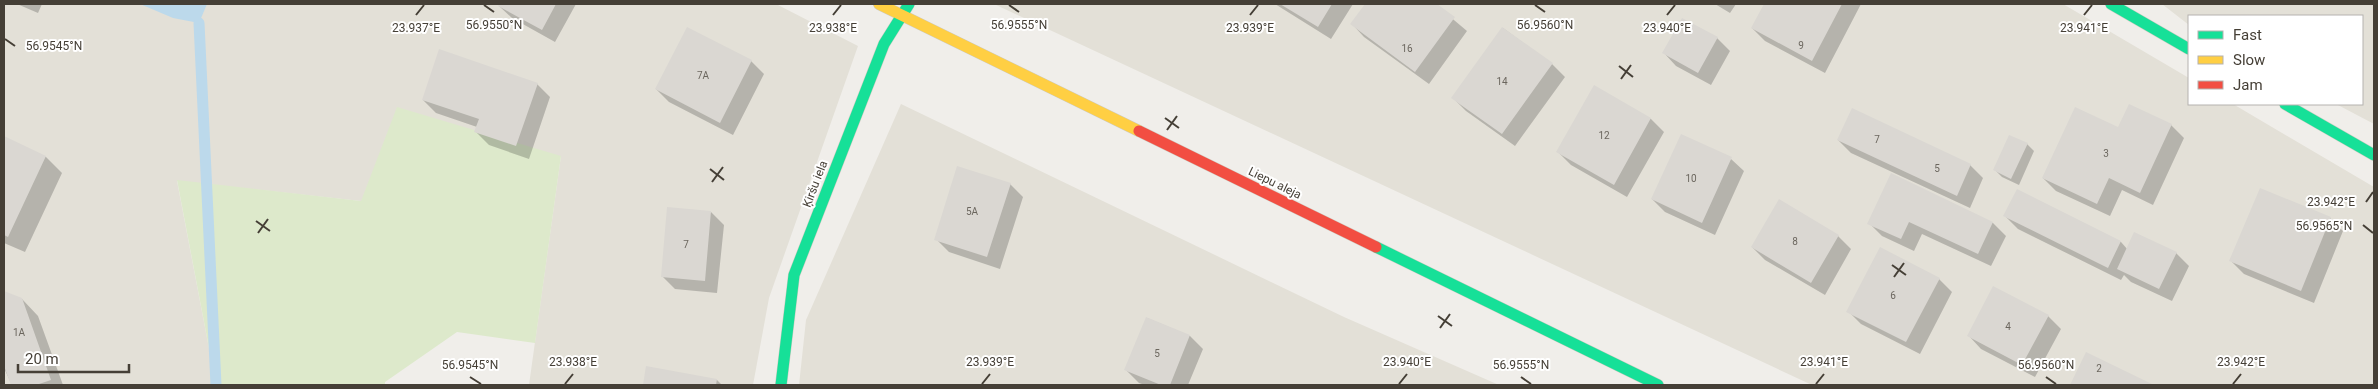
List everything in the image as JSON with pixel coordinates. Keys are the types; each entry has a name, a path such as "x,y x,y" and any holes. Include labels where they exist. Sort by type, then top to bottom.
{"street":[{"name":"Liepu aleja","path":"879,4 1658,385"},
{"name":"Ķiršu iela","path":"781,385 794,275 884,44 910,4"},
{"path":"2111,4 2188,47"},
{"path":"2287,105 2374,155"}],"shaded area":[{"path":"4,4 776,4 858,46 769,298 753,385 529,385 561,156 361,201 177,181 216,385 4,385"},
{"path":"994,4 2063,4 2188,77 2188,105 2235,105 2374,187 2374,385 1812,385"},
{"path":"2162,4 2374,4 2374,124 2338,105 2363,105 2363,15 2188,15 2188,24"},
{"path":"901,104 1344,317 1499,385 799,385 806,320"}],"green space":[{"path":"397,107 561,156 535,343 457,332 385,382 385,385 216,385 177,180 361,201"}],"water":[{"path":"140,4 207,4 199,23 173,18"}],"building":[{"path":"499,4 556,4 542,30 498,6"},
{"path":"1280,4 1332,4 1318,27"},
{"path":"1365,4 1437,4 1455,17 1415,72 1350,24"},
{"path":"1764,4 1842,4 1812,61 1751,28"},
{"path":"1682,18 1718,37 1698,73 1662,53"},
{"path":"687,27 752,60 720,123 655,89"},
{"path":"1502,27 1553,63 1502,134 1451,98"},
{"path":"439,49 538,83 516,146 474,132 479,119 422,100"},
{"path":"1594,85 1651,118 1614,185 1556,152"},
{"path":"2129,104 2172,124 2140,193 2109,178 2097,204 2042,178 2075,107 2118,127"},
{"path":"1852,108 1971,164 1957,196 1837,140"},
{"path":"1681,134 1732,157 1702,223 1651,199"},
{"path":"2009,135 2028,143 2011,179 1993,170"},
{"path":"4,136 46,156 8,237 4,235"},
{"path":"957,166 1011,183 987,257 934,240"},
{"path":"1891,173 1993,222 1978,254 1909,222 1901,239 1867,224"},
{"path":"2260,188 2331,217 2301,291 2229,261"},
{"path":"2017,189 2121,241 2108,268 2003,216"},
{"path":"1779,199 1839,235 1811,283 1751,247"},
{"path":"667,207 711,211 705,281 661,277"},
{"path":"2134,232 2177,252 2159,289 2117,269"},
{"path":"1880,247 1940,278 1906,342 1846,312"},
{"path":"1993,286 2049,315 2022,365 1967,336"},
{"path":"4,291 22,298 51,380 36,385 11,385 4,366"},
{"path":"1146,317 1190,335 1170,385 1161,385 1124,370"},
{"path":"2086,352 2154,385 2070,385"},
{"path":"646,366 717,379 716,385 643,385"}],"waterway":[{"path":"199,23 216,385"}],"traffic: fast":[{"path":"781,385 794,275 884,44 909,4"},
{"path":"2111,4 2188,48"},
{"path":"2287,105 2374,155"},
{"path":"1376,247 1658,385"}],"traffic: slow":[{"path":"879,4 1139,131"}],"traffic: jam":[{"path":"1139,131 1376,247"}]}
